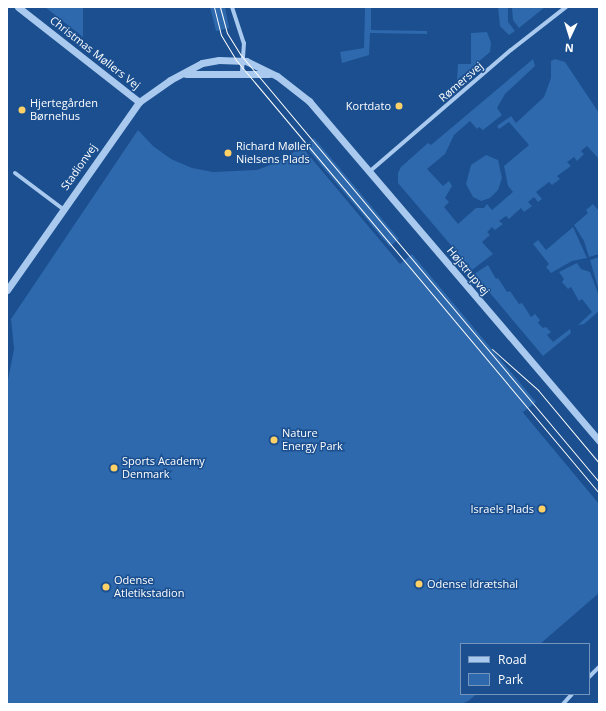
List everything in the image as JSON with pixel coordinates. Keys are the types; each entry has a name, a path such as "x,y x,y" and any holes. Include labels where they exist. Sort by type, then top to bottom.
{"street":[{"name":"Christmas Møllers Vej","path":"18,7 139,102"},
{"path":"232,7 244,43 242,72"},
{"name":"Rømersvej","path":"369,172 511,50 566,7"},
{"name":"Stadionvej","path":"7,290 139,102 185,74 211,61 243,60 277,76 300,92 321,114"},
{"name":"Stadionvej","path":"185,74 242,72 277,76"},
{"name":"Højstrupvej","path":"321,114 599,441"},
{"path":"15,173 63,209"},
{"path":"590,676 599,667"},
{"path":"563,704 571,695"}],"green space":[{"path":"45,7 83,7 83,37"},
{"path":"210,7 225,7 229,28 216,31"},
{"path":"365,7 371,7 371,30 427,31 427,34 370,33 369,55 342,63 340,52 364,48"},
{"path":"498,7 508,7 508,22 515,31 509,35 500,26"},
{"path":"512,7 545,7 519,28 513,20"},
{"path":"487,32 491,43 490,52 457,80 458,64 471,64 471,33"},
{"path":"533,59 535,66 505,94 497,108 502,115 483,130 479,127 477,129 470,121 454,135 445,154 427,169 443,186 449,181 452,186 445,198 449,202 444,207 458,224 476,208 484,208 487,204 492,210 513,192 508,186 504,166 529,145 509,122 499,129 497,126 511,116 516,123 544,97 551,78 551,61 555,59 565,62 599,113 599,159 587,146 581,151 584,154 577,161 574,157 567,162 571,166 557,176 560,179 552,185 549,182 536,192 542,199 538,202 534,197 528,202 532,206 524,212 521,208 509,219 506,216 499,221 503,224 495,230 492,227 487,232 490,235 482,242 493,254 472,270 398,183 398,173 401,167 428,143 431,145"},
{"path":"138,130 153,146 171,159 192,168 213,172 257,170 278,162 302,147 400,264 412,254 536,402 523,412 520,409 599,504 599,593 541,643 460,643 460,695 476,695 461,704 7,704 7,385 14,349 11,319"},
{"path":"314,138 399,239 390,247 305,146"},
{"path":"486,155 498,160 502,178 498,190 490,198 481,201 473,197 466,184 471,165"},
{"path":"593,204 599,211 599,254 589,257 584,241 574,225 588,213 586,210"},
{"path":"573,227 587,258 572,261 551,273 546,267 549,264 533,244 538,240 546,250"},
{"path":"599,257 599,291 590,260"},
{"path":"577,263 581,269 590,272 599,296 599,311 584,324 578,325 592,312 582,299 579,301 571,287 568,289 562,282 564,279 559,272"},
{"path":"488,265 496,279 498,278 507,292 510,291 519,304 522,303 531,317 535,314 540,320 538,323 543,328 546,327 551,332 547,335 553,342 570,329 571,333 543,356 474,274"}],"tram line":[{"path":"214,7 221,35 236,60 599,493"},
{"path":"220,7 227,33 240,54 599,482"},
{"path":"492,349 538,390 599,463"}],"place":[{"name":"Kortdato","path":"399,106"},
{"name":"Hjertegården Børnehus","path":"22,110"},
{"name":"Richard Møller Nielsens Plads","path":"228,153"},
{"name":"Nature Energy Park","path":"274,440"},
{"name":"Sports Academy Denmark","path":"114,468"},
{"name":"Israels Plads","path":"542,509"},
{"name":"Odense Idrætshal","path":"419,584"},
{"name":"Odense Atletikstadion","path":"106,587"}]}
